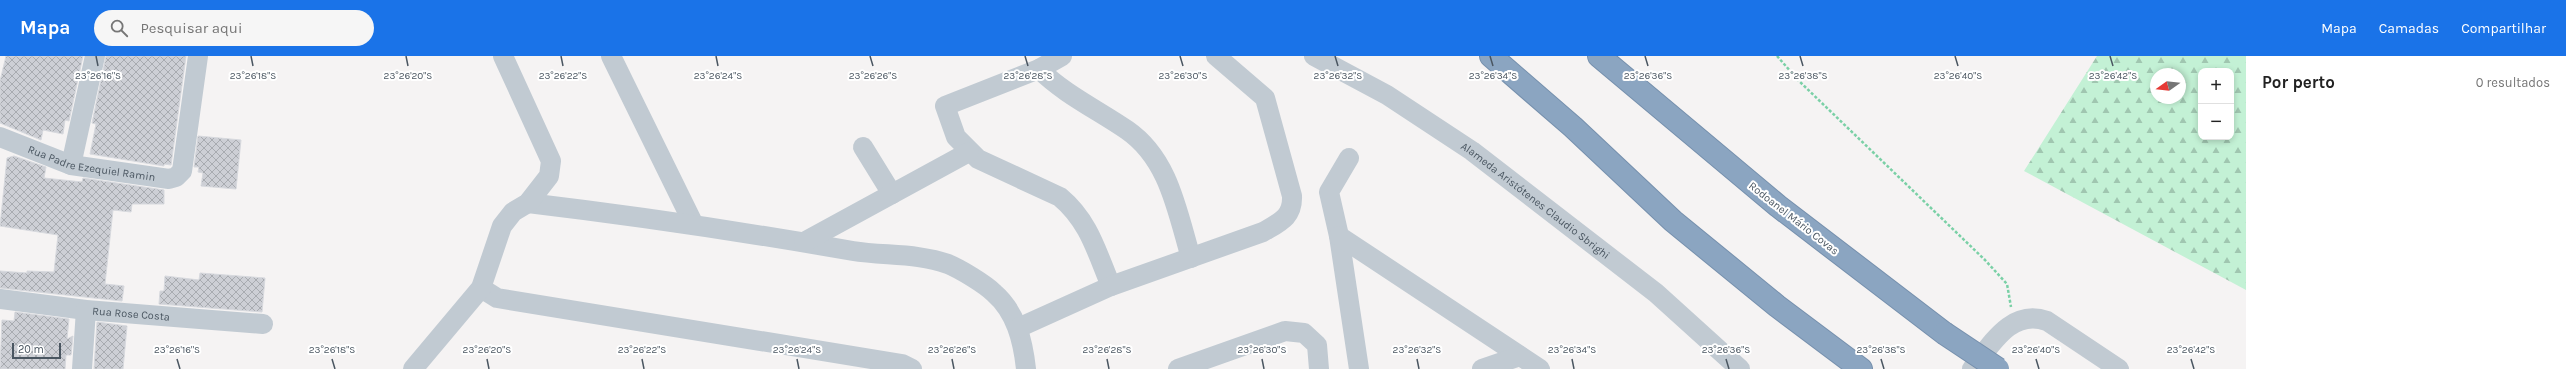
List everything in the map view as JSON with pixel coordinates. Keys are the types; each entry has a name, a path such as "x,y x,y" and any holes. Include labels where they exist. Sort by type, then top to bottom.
{"highway":[{"path":"1491,56 1572,127 1673,221 1777,306 1861,369"},
{"name":"Rodoanel Mário Covas","path":"1599,56 1778,206 1944,333 1998,369"}],"street":[{"path":"71,165 95,56"},
{"name":"Rua Padre Ezequiel Ramin","path":"0,137 71,165 169,179 176,177 182,171 198,56"},
{"path":"421,366 481,288 502,226 513,212 528,202 549,176 552,161 503,56"},
{"path":"611,56 694,225"},
{"path":"1062,56 1039,68 945,106 952,128 969,152 987,165 1060,197 1071,206 1088,229 1111,286"},
{"path":"1018,328 1111,286 1264,232 1285,220 1292,203 1265,98 1216,56"},
{"name":"Alameda Aristótenes Claudio Sbrighi","path":"1314,56 1387,95 1472,151 1656,293 1740,369"},
{"path":"1039,68 1050,80 1127,130 1148,149 1170,184 1191,258"},
{"path":"863,147 892,194"},
{"path":"804,242 969,152"},
{"path":"1349,158 1329,192 1339,236 1360,369"},
{"path":"528,202 694,225 879,255 916,257 949,264 994,292 1004,304 1018,328 1026,369"},
{"path":"1339,236 1540,369"},
{"path":"481,288 497,298 902,364 912,369"},
{"name":"Rua Rose Costa","path":"0,299 86,310 263,324"},
{"path":"82,369 86,310"},
{"path":"1972,369 2007,326 2030,318 2047,321 2119,369"},
{"path":"1178,369 1285,331 1304,333 1317,345 1319,369"},
{"path":"1482,369 1520,356"}],"path":[{"path":"1777,56 1799,81 1980,255 2007,284 2011,307 2007,326"}],"green space":[{"path":"2097,56 2246,56 2246,290 2024,171"}],"building":[{"path":"6,56 83,56 69,121 65,120 63,134 43,130 41,140 0,123 0,81"},
{"path":"106,56 186,56 171,165 164,164 164,166 90,154 96,124 92,123"},
{"path":"198,136 241,140 236,189 201,186 203,173 198,172 199,167 194,167"},
{"path":"14,156 46,167 44,178 82,182 83,178 164,190 164,204 132,204 131,212 113,210 105,284 124,286 122,301 0,288 0,271 27,273 27,271 54,272 58,235 0,226 7,158"},
{"path":"200,273 265,278 262,312 159,304 160,291 164,291 165,276 199,280"},
{"path":"15,312 69,319 67,339 73,336 71,355 66,355 65,369 0,369 2,320 14,321"},
{"path":"97,322 127,326 123,369 94,369"}]}
